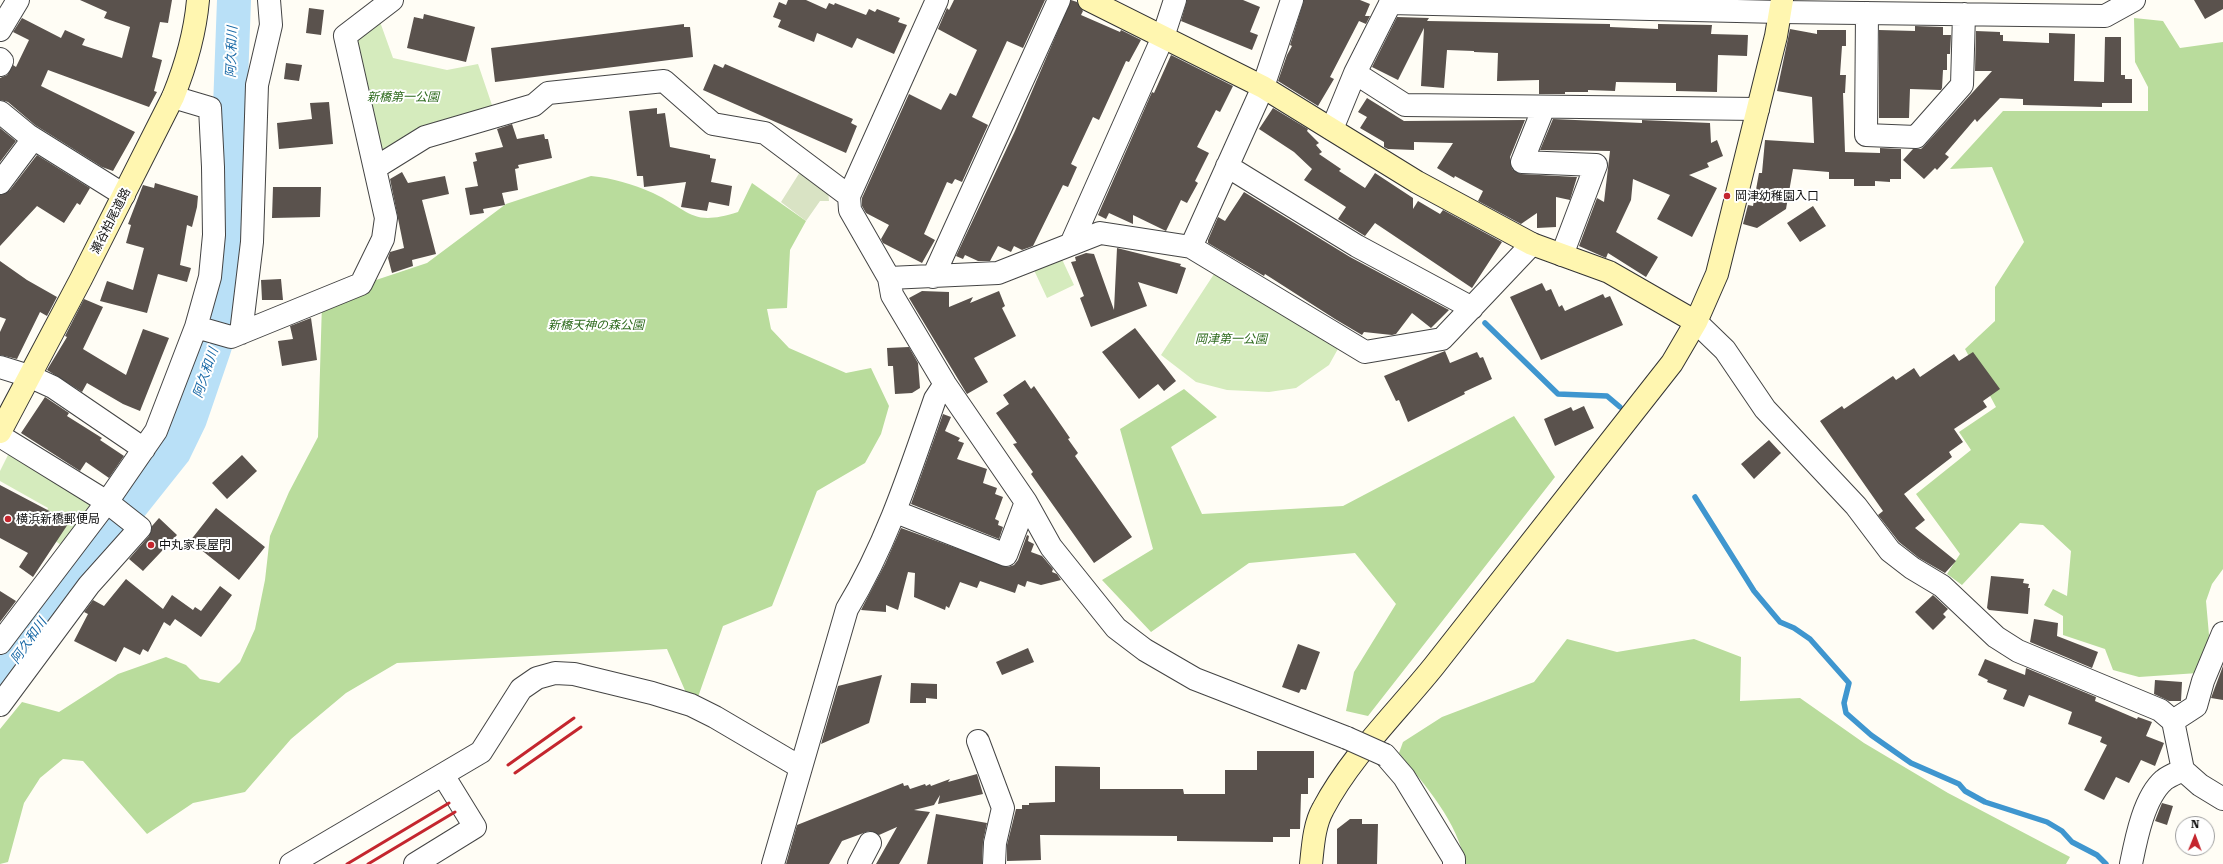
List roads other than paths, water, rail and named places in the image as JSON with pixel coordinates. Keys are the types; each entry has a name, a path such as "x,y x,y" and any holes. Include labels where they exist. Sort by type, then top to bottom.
{"street":[{"path":"0,30 18,0"},
{"name":"瀬谷柏尾道路","path":"0,432 174,97 186,67 195,30 198,0"},
{"path":"236,335 252,242 257,85 272,25 269,0"},
{"path":"199,328 236,335 361,284 383,239 386,218 346,36 392,0"},
{"path":"936,0 849,196 850,210 889,278 892,295 945,384 1026,502 1051,547 1116,628 1145,650 1195,680 1347,738 1385,755 1407,783 1454,859 1454,864"},
{"path":"933,277 1059,0"},
{"path":"1089,0 1263,87 1418,182 1532,244 1609,272 1696,322 1725,350 1765,409 1856,506 1890,551 1942,586 1996,637 2018,651 2160,710 2173,721 2183,770 2200,785 2223,799"},
{"path":"1071,244 1163,37 1175,0"},
{"path":"1191,247 1263,87 1292,0"},
{"path":"1332,129 1355,74 1391,2 1781,6 1867,13 1964,14 2106,8 2134,0"},
{"path":"1311,864 1314,837 1322,811 1356,760 1432,667 1672,363 1696,322 1717,274 1758,109 1781,6"},
{"path":"1867,13 1866,135 1916,137 1962,85 1964,14"},
{"path":"0,59 2,60 0,65"},
{"path":"1355,74 1405,105 1758,109"},
{"path":"375,168 425,137 534,105 548,93 664,81 713,124 765,133 849,196"},
{"path":"0,643 110,504 156,431 199,328 210,277 214,235 214,167 210,108 174,97"},
{"path":"1544,107 1522,162 1596,165 1562,255"},
{"path":"0,112 33,139 124,195"},
{"path":"0,183 33,139"},
{"path":"1227,166 1357,246 1472,308"},
{"path":"889,278 998,273 1100,233 1191,247 1365,352 1442,339 1532,244"},
{"path":"0,367 29,376 52,387 144,448"},
{"path":"773,864 847,609 869,574 896,512 935,398 945,384"},
{"path":"0,436 110,504 140,528 89,585 0,705"},
{"path":"896,512 1006,555 1026,502"},
{"path":"2173,721 2196,706 2203,681 2223,633"},
{"path":"291,864 481,752 521,689 537,678 555,673 582,676 652,693 691,705 715,717 800,767"},
{"path":"978,741 1004,808 996,843 994,864"},
{"path":"2131,864 2136,840 2151,797 2164,780 2183,770"},
{"path":"415,864 475,827 443,775"},
{"path":"859,864 870,843"}],"waterway":[{"name":"阿久和川","path":"0,684 36,629 75,583 131,506 174,452 190,419 214,349 223,320 233,215 230,108 234,0"},
{"path":"1485,323 1558,394 1607,396 1620,407"},
{"path":"1695,497 1754,591 1780,622 1794,628 1810,639 1849,683 1844,703 1846,713 1871,735 1911,763 1959,784 1965,791 1985,802 2047,822 2062,831 2072,842 2097,855 2106,864"}],"railway":[{"path":"508,765 574,718"},
{"path":"515,773 581,727"},
{"path":"347,864 449,803"},
{"path":"368,864 455,812"}],"place":[{"name":"岡津幼稚園入口","path":"1727,196"},
{"name":"横浜新橋郵便局","path":"8,519"},
{"name":"中丸家長屋門","path":"151,545"}],"park label":[{"name":"新橋第一公園","path":"403,97"},
{"name":"新橋天神の森公園","path":"596,325"},
{"name":"岡津第一公園","path":"1231,339"}]}
